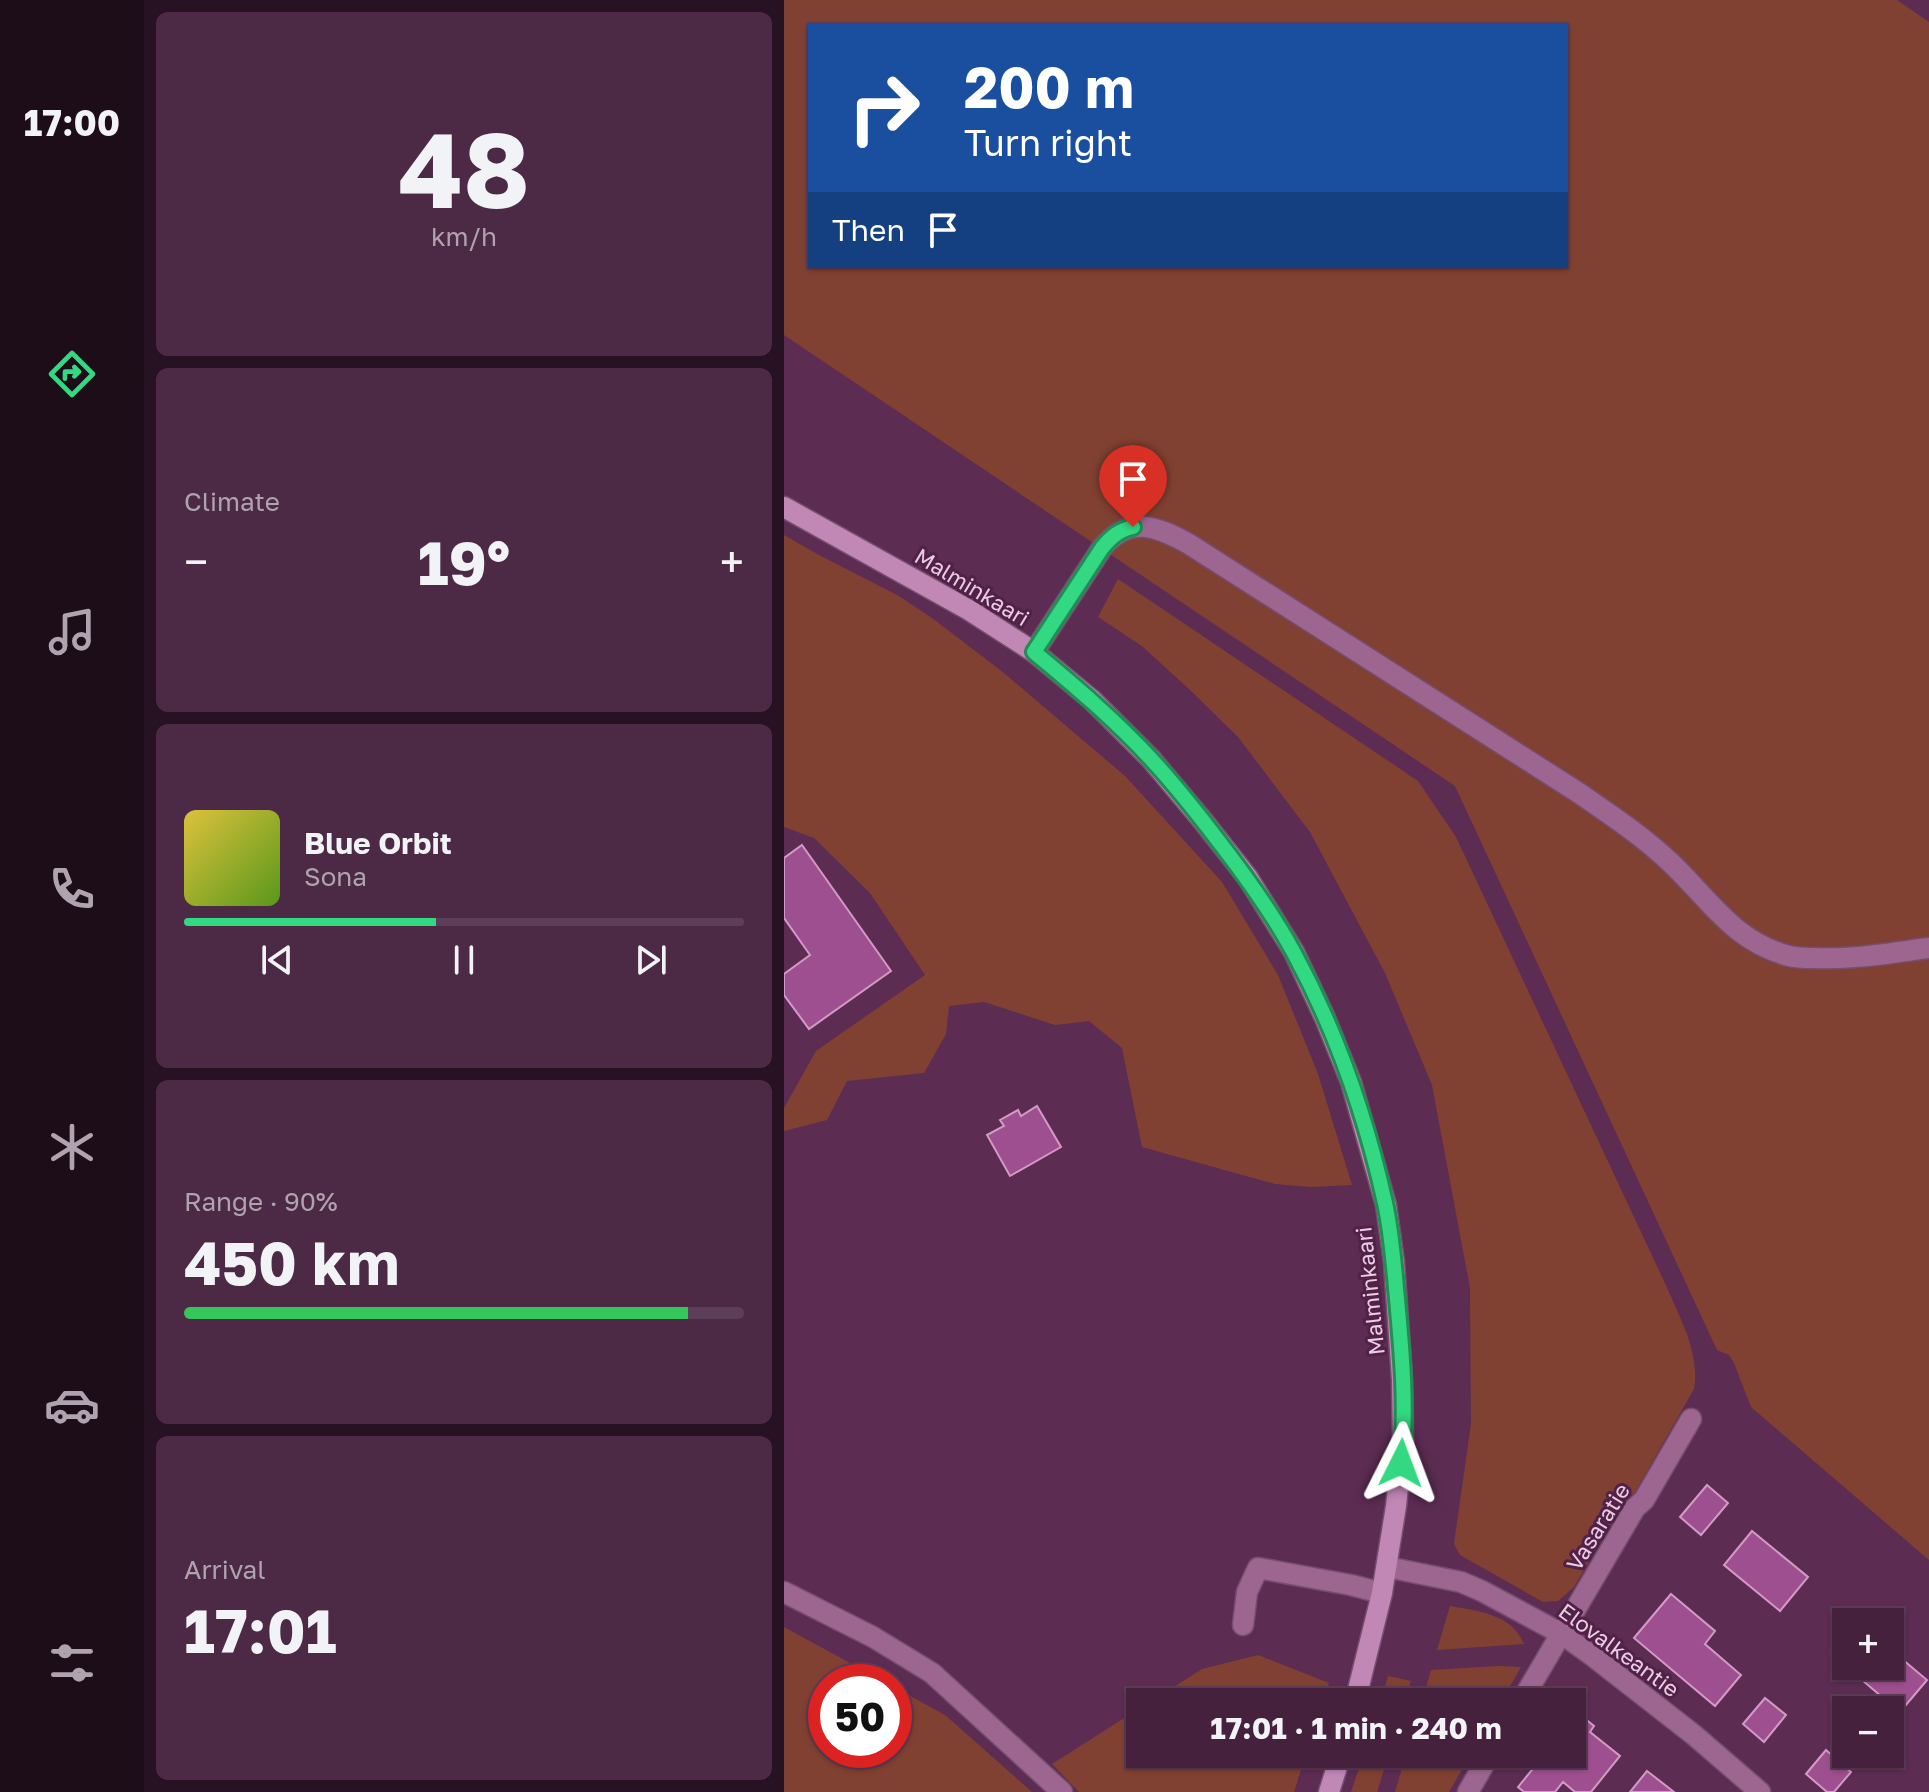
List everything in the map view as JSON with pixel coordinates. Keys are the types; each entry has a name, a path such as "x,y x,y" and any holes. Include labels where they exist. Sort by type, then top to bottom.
{"main road":[{"name":"Malminkaari","path":"784,507 969,610 1034,652 1092,700 1151,759 1203,821 1248,878 1294,952 1351,1082 1386,1205 1399,1321 1403,1441 1387,1567 1358,1688"},
{"path":"1329,1792 1337,1768"}],"street":[{"path":"1034,652 1111,538 1133,527 1146,526 1165,531 1579,793 1672,863 1714,910 1744,936 1791,957 1837,959 1929,948"},
{"name":"Vasaratie","path":"1529,1688 1691,1419"},
{"name":"Elovalkeantie","path":"1387,1567 1461,1582 1562,1634 1694,1735 1760,1792"},
{"path":"1243,1625 1247,1592 1258,1568 1382,1593"},
{"path":"784,1592 873,1637 932,1673 1062,1792"},
{"path":"1468,1792 1482,1768"}],"shaded area":[{"path":"784,0 1897,0 1929,22 1929,1560 1751,1407 1734,1363 1729,1355 1717,1350 1455,786 784,335"},
{"path":"784,535 897,595 1004,673 1125,776 1222,882 1278,975 1318,1074 1352,1185 1311,1187 1275,1184 1142,1147 1122,1048 1089,1021 1055,1025 984,1002 949,1006 946,1034 924,1073 847,1081 827,1120 784,1131 784,1108 816,1051 925,975 870,893 814,838 784,827"},
{"path":"1118,579 1418,781 1456,837 1681,1319 1694,1361 1694,1389 1634,1494 1628,1495 1574,1587 1558,1601 1543,1602 1460,1555 1454,1544 1471,1424 1470,1288 1432,1085 1385,973 1310,832 1238,737 1143,647 1098,617"},
{"path":"1450,1606 1483,1612 1503,1620 1519,1634 1524,1644 1437,1650"},
{"path":"784,1627 852,1664 808,1664 808,1768 912,1768 912,1697 945,1715 1032,1792 784,1792"},
{"path":"1258,1655 1329,1683 1327,1688 1172,1688 1202,1669"},
{"path":"1521,1667 1509,1688 1426,1688 1431,1670"},
{"path":"1388,1676 1411,1681 1409,1688 1385,1688"},
{"path":"1126,1717 1126,1768 1302,1768 1294,1792 1079,1792 1052,1764"},
{"path":"1359,1768 1385,1768 1377,1792 1351,1792"},
{"path":"1402,1768 1463,1768 1449,1792 1395,1792"}],"building":[{"path":"802,845 891,971 809,1029 784,995 784,974 810,955 784,918 784,858"},
{"path":"1037,1106 1061,1147 1010,1176 987,1135 1004,1126 1000,1120 1018,1110 1021,1116"},
{"path":"1707,1485 1728,1503 1701,1535 1680,1517"},
{"path":"1752,1531 1808,1577 1780,1611 1724,1565"},
{"path":"1671,1594 1715,1631 1705,1644 1741,1675 1715,1706 1634,1638"},
{"path":"1904,1661 1927,1680 1904,1707 1904,1696 1881,1696 1862,1680 1904,1680"},
{"path":"1765,1698 1786,1715 1764,1742 1743,1724"},
{"path":"1586,1720 1594,1726 1590,1732 1620,1756 1591,1792 1575,1792 1563,1782 1555,1792 1524,1792 1518,1787 1534,1768 1586,1768"},
{"path":"1826,1750 1832,1755 1832,1768 1846,1768 1851,1772 1834,1792 1827,1792 1806,1774"},
{"path":"1647,1771 1674,1792 1630,1792"}],"route":[{"path":"1133,527 1122,530 1102,548 1034,652 1092,700 1151,759 1203,821 1248,878 1294,952 1325,1018 1351,1082 1386,1205 1399,1321 1403,1410 1401,1463"}]}
